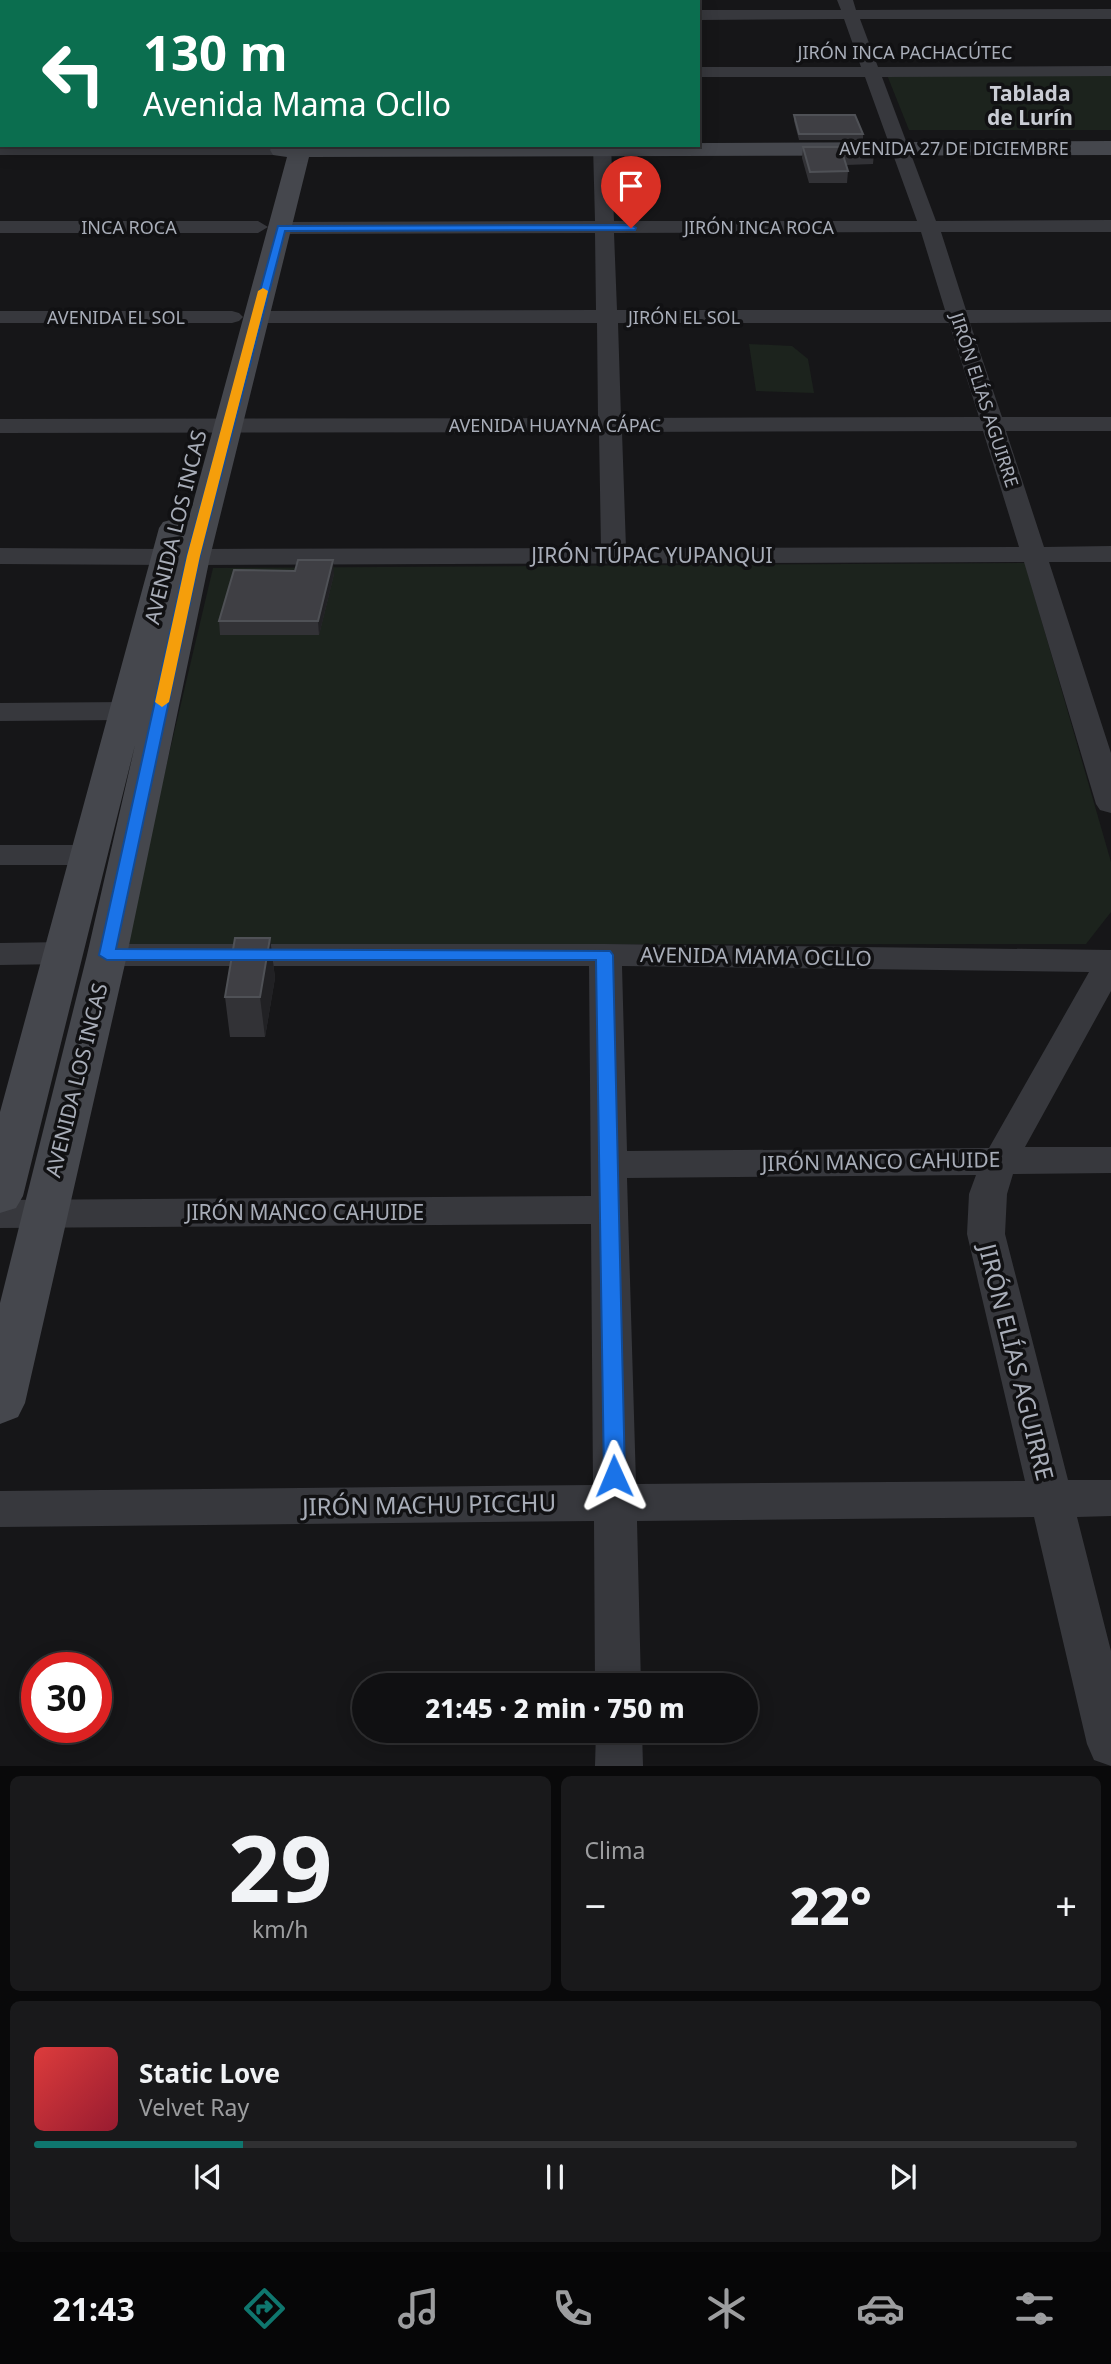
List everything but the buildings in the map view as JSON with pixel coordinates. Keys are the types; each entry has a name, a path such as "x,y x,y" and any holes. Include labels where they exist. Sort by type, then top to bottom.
{"street":[{"path":"700,15 848,7 1106,12"},
{"name":"JIRÓN ELÍAS AGUIRRE","path":"848,7 901,144 1034,555 1098,713 1111,804"},
{"name":"JIRÓN INCA PACHACÚTEC","path":"700,72 1111,71"},
{"name":"AVENIDA 27 DE DICIEMBRE","path":"700,146 1111,138"},
{"name":"AVENIDA 27 DE DICIEMBRE","path":"700,139 1111,148"},
{"path":"602,147 614,555"},
{"name":"AVENIDA 27 DE DICIEMBRE","path":"0,150 602,147"},
{"name":"AVENIDA LOS INCAS","path":"0,1403 107,955 180,557 291,148"},
{"name":"JIRÓN INCA ROCA","path":"270,228 1111,226"},
{"name":"INCA ROCA","path":"0,227 270,228"},
{"name":"JIRÓN EL SOL","path":"244,317 1111,316"},
{"name":"AVENIDA EL SOL","path":"0,317 244,317"},
{"name":"AVENIDA HUAYNA CÁPAC","path":"0,426 1111,424"},
{"name":"JIRÓN TÚPAC YUPANQUI","path":"0,556 1111,554"},
{"name":"AVENIDA LOS INCAS","path":"0,1196 127,712 180,557"},
{"path":"0,712 127,712"},
{"path":"0,855 90,855"},
{"path":"0,954 65,953"},
{"name":"AVENIDA MAMA OCLLO","path":"107,955 605,955 1111,961"},
{"path":"605,955 618,1673"},
{"name":"JIRÓN ELÍAS AGUIRRE","path":"1111,961 1000,1160 988,1194 986,1234 1111,1744"},
{"name":"JIRÓN MANCO CAHUIDE","path":"608,1165 1111,1160"},
{"name":"JIRÓN MANCO CAHUIDE","path":"0,1214 609,1210"},
{"name":"JIRÓN MACHU PICCHU","path":"0,1509 1111,1498"},
{"path":"619,1743 619,1766"}],"shaded area":[{"path":"887,75 1111,75 1111,130 909,130"},
{"path":"749,344 792,346 808,359 814,393 756,391"},
{"path":"1025,563 1111,862 1111,912 1086,944 124,945 213,568"}],"slow traffic":[{"path":"162,702 194,556 263,291"}],"district":[{"name":"Tablada de Lurín","path":"1030,105"}],"route":[{"path":"614,1476 605,955 107,955 194,556 226,426 281,228 631,228"}]}
